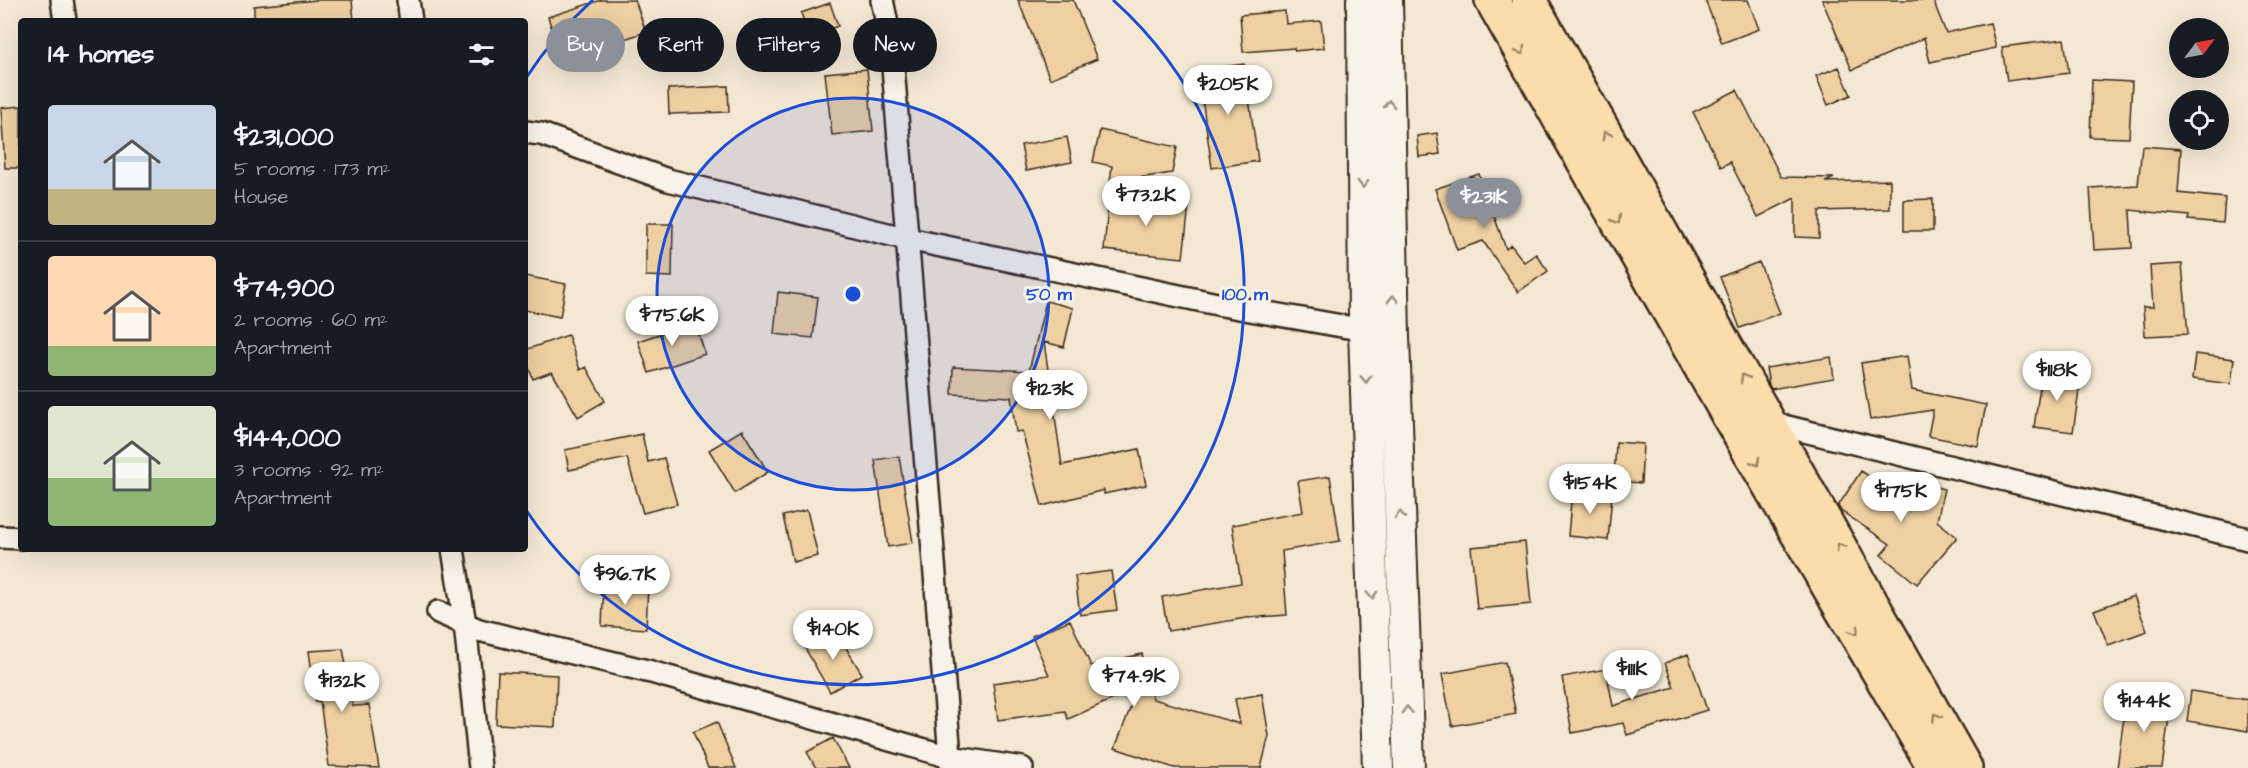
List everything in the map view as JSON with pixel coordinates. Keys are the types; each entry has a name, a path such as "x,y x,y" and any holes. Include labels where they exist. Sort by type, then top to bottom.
{"highway":[{"path":"1492,0 1727,412 1935,768"},
{"path":"1529,0 1965,768"}],"main road":[{"path":"1362,0 1364,329 1378,768"},
{"path":"1387,0 1394,337 1409,768"}],"street":[{"path":"62,0 65,18"},
{"path":"408,0 411,18"},
{"path":"882,0 891,43 951,763"},
{"path":"528,132 541,134 668,180 908,239 1222,305 1364,329 1394,337"},
{"path":"1727,412 2248,540"},
{"path":"0,537 18,538"},
{"path":"453,552 465,624 480,768"},
{"path":"438,612 479,630 651,672 951,763 1022,768"}],"building":[{"path":"317,0 352,0 354,18 254,18 254,6"},
{"path":"601,0 635,0 641,18 637,18 637,35 625,39 625,18 548,17"},
{"path":"1018,0 1073,0 1097,59 1050,79"},
{"path":"1705,0 1748,0 1759,29 1722,43"},
{"path":"1822,0 1933,0 1946,33 1990,23 1996,48 1930,62 1924,38 1852,70"},
{"path":"830,3 835,18 803,18 801,13"},
{"path":"1285,11 1286,24 1321,21 1324,48 1243,52 1240,15"},
{"path":"2064,39 2069,73 2007,81 2002,47"},
{"path":"1244,64 1258,161 1212,168 1198,70"},
{"path":"1839,67 1851,95 1828,105 1816,76"},
{"path":"867,72 873,131 832,135 825,73"},
{"path":"2092,80 2132,82 2129,138 2090,137"},
{"path":"728,86 729,112 669,114 668,89"},
{"path":"1737,90 1781,177 1834,178 1825,182 1890,180 1890,209 1819,211 1819,238 1795,237 1795,198 1758,217 1730,162 1721,167 1693,112"},
{"path":"18,106 18,168 5,168 1,108"},
{"path":"1100,130 1177,147 1172,173 1110,182 1112,166 1093,162"},
{"path":"1437,133 1440,154 1419,157 1417,136"},
{"path":"1067,137 1072,162 1026,171 1021,145"},
{"path":"2142,146 2181,150 2178,193 2225,198 2223,223 2188,220 2189,216 2130,210 2132,248 2094,250 2090,188 2138,185"},
{"path":"1479,174 1506,249 1511,245 1524,262 1536,254 1548,271 1518,292 1483,241 1457,250 1435,189"},
{"path":"1109,195 1189,205 1183,258 1104,250"},
{"path":"1933,199 1933,231 1904,231 1904,200"},
{"path":"646,224 673,224 672,277 646,276"},
{"path":"1759,262 1780,313 1740,328 1720,277"},
{"path":"2182,264 2188,334 2145,336 2143,307 2153,307 2150,266"},
{"path":"528,277 566,284 560,317 528,311"},
{"path":"778,292 818,297 813,338 774,334"},
{"path":"1046,301 1073,308 1064,347 1044,342 1062,465 1139,449 1146,485 1104,494 1104,490 1042,506 1022,431 1016,432 1011,397 952,394 953,367 1029,371"},
{"path":"695,322 705,354 649,373 638,341"},
{"path":"568,335 580,370 586,367 605,401 578,417 552,372 533,379 528,365 528,349"},
{"path":"2195,354 2234,359 2231,384 2192,379"},
{"path":"1907,356 1912,390 1986,405 1978,446 1928,436 1933,410 1870,420 1861,363"},
{"path":"1831,357 1834,378 1771,389 1769,385 1766,368"},
{"path":"2042,372 2081,378 2073,432 2034,427"},
{"path":"742,430 768,472 735,493 709,450"},
{"path":"642,434 648,462 664,458 677,504 643,513 627,458 569,470 565,450"},
{"path":"1616,442 1643,444 1641,483 1614,481"},
{"path":"899,456 913,543 888,547 875,460"},
{"path":"1861,471 1908,502 1913,481 1944,489 1937,521 1957,537 1917,584 1881,555 1890,544 1841,511 1838,506"},
{"path":"1330,476 1340,541 1282,551 1287,615 1246,618 1168,631 1162,597 1241,583 1232,525 1303,512 1298,481"},
{"path":"1572,490 1612,495 1608,540 1568,536"},
{"path":"807,510 818,556 793,562 783,516"},
{"path":"1525,542 1531,604 1477,609 1471,547"},
{"path":"1111,571 1117,610 1080,615 1075,576"},
{"path":"604,583 648,585 646,629 602,626"},
{"path":"2134,596 2147,631 2108,645 2094,610"},
{"path":"1070,620 1091,666 1142,654 1153,699 1240,724 1235,699 1262,694 1269,736 1261,768 1174,768 1115,748 1138,688 1068,719 1065,711 998,720 993,683 1049,675 1032,636"},
{"path":"835,630 862,674 830,692 805,648"},
{"path":"343,649 353,706 369,705 379,768 329,766 320,701 316,702 309,651"},
{"path":"1688,654 1707,710 1627,735 1623,723 1572,733 1562,677 1606,669 1613,706 1674,687 1665,663"},
{"path":"1505,662 1516,714 1452,726 1442,674"},
{"path":"498,672 557,675 555,727 496,724"},
{"path":"2191,691 2248,700 2248,731 2187,721"},
{"path":"2127,695 2171,702 2162,768 2117,768"},
{"path":"717,722 736,768 708,768 693,732"},
{"path":"833,738 849,768 816,768 807,752"}]}
